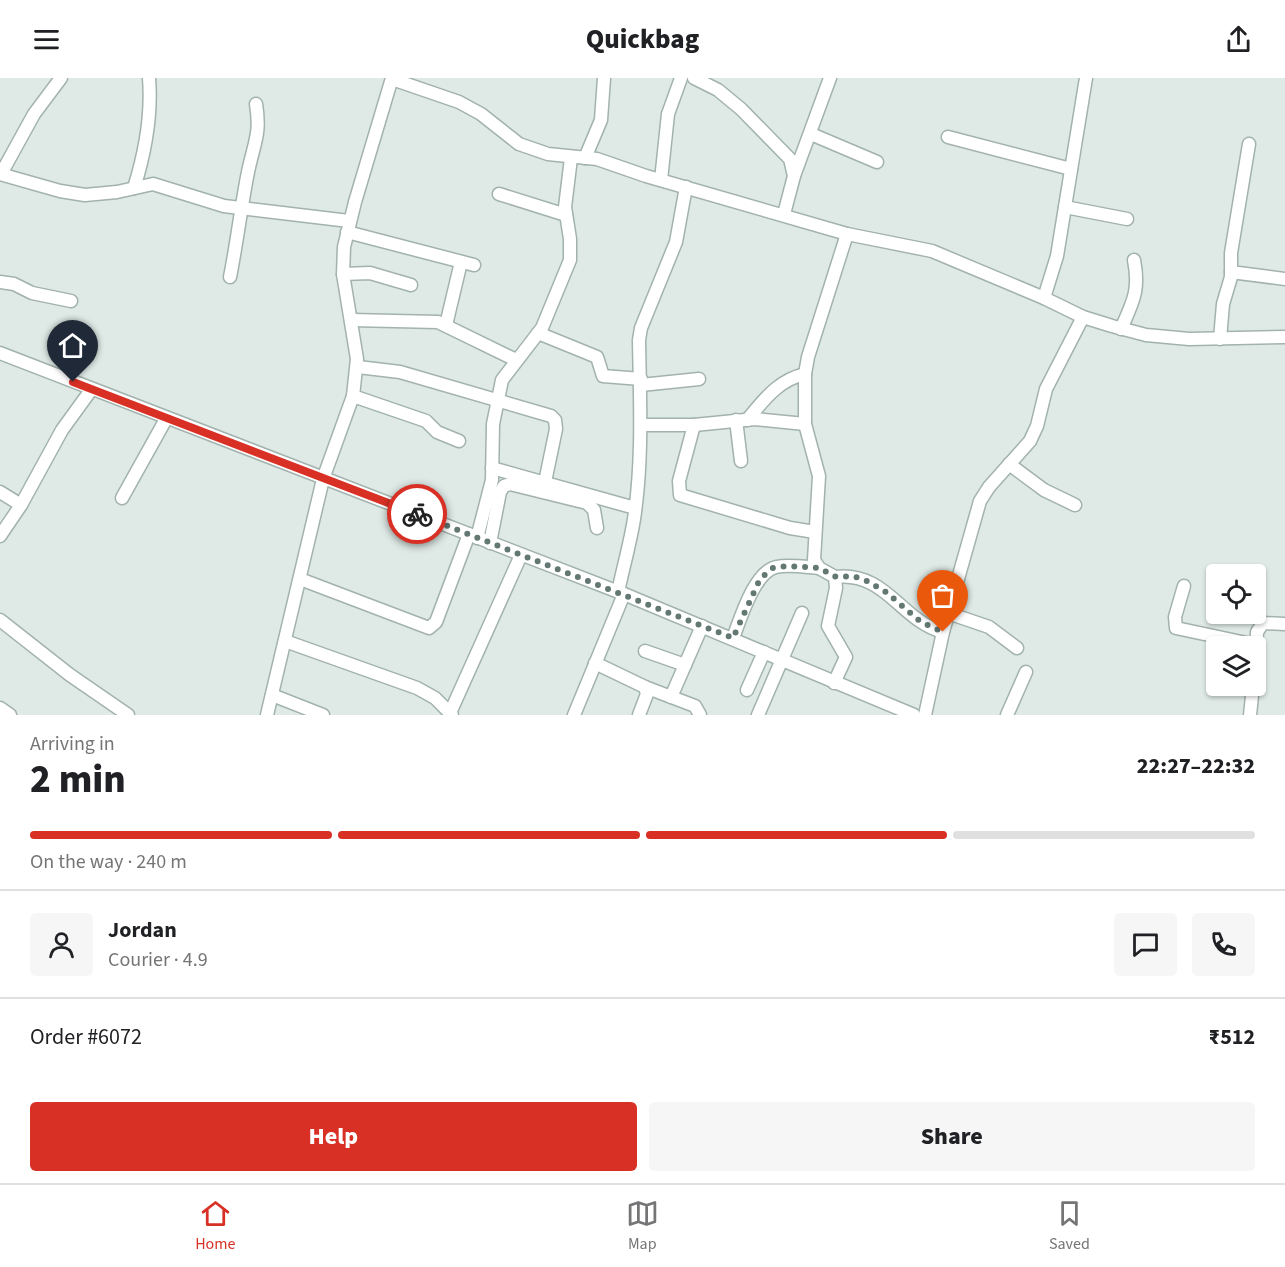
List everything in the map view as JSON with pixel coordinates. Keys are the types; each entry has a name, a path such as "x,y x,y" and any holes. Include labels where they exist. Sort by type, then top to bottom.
{"street":[{"path":"61,78 34,114 1,174 74,194 99,194 153,184 207,202 348,227 474,265"},
{"path":"134,188 149,113 149,78"},
{"path":"267,715 323,479 353,396 358,367 343,274 348,227 392,78 459,102 481,114 519,144 548,154 610,163 847,234 914,246 947,256 1083,317 1121,329 1166,337 1221,339 1285,337"},
{"path":"585,158 601,120 604,78"},
{"path":"661,180 668,114 681,78"},
{"path":"694,78 718,90 752,119 790,159 794,176"},
{"path":"784,214 794,176 830,78"},
{"path":"1044,298 1054,268 1086,78"},
{"path":"230,277 248,171 259,130 256,104"},
{"path":"811,134 877,162"},
{"path":"948,137 1071,169"},
{"path":"1221,339 1223,304 1232,272 1231,253 1249,144"},
{"path":"300,579 429,628 436,622 489,496 493,424 502,380 538,333 567,271 570,260 570,239 566,215 566,186 571,158"},
{"path":"574,715 621,593 635,508 641,425 639,340 641,328 676,242 686,187"},
{"path":"499,194 566,215"},
{"path":"1065,207 1127,219"},
{"path":"819,568 814,560 819,468 805,424 805,374 808,357 847,234"},
{"path":"1121,329 1137,292 1134,260"},
{"path":"446,325 461,262"},
{"path":"1232,272 1285,279"},
{"path":"343,274 370,273 411,285"},
{"path":"0,282 14,284 32,293 71,301"},
{"path":"925,715 943,632 980,501 983,494 1034,434 1046,389 1083,317"},
{"path":"351,320 429,320 446,325 516,360"},
{"path":"538,333 597,357 603,376 641,382 699,379"},
{"path":"0,353 621,593 914,715"},
{"path":"358,367 400,372 497,399 555,420 556,429 545,482"},
{"path":"741,461 741,420 778,386 789,379 805,374"},
{"path":"0,536 21,505 62,430 91,390"},
{"path":"353,396 426,421 437,432 459,441"},
{"path":"122,498 166,419"},
{"path":"641,425 741,420 805,424"},
{"path":"694,424 680,481 680,495 790,528 815,532"},
{"path":"1009,465 1044,490 1075,505"},
{"path":"492,468 635,508"},
{"path":"490,543 501,492 504,486 510,484 587,503 594,510 597,528"},
{"path":"0,492 21,505"},
{"path":"285,641 417,688 435,698 451,714 521,555"},
{"path":"733,638 753,591 768,571 788,566 819,568 836,577 853,576 867,581 886,592 921,622 943,632"},
{"path":"834,683 846,657 828,626 836,577"},
{"path":"1184,586 1175,617 1176,628 1206,636"},
{"path":"758,715 802,613"},
{"path":"948,613 989,627 1017,648"},
{"path":"0,620 70,675 128,715"},
{"path":"1257,636 1263,622 1285,624"},
{"path":"671,697 702,626"},
{"path":"645,651 685,665"},
{"path":"747,690 764,652"},
{"path":"595,663 645,687 695,706 700,715"},
{"path":"1007,715 1026,672"},
{"path":"639,715 647,694 645,687"},
{"path":"272,695 323,715"},
{"path":"1250,715 1252,696"},
{"path":"0,708 10,715"}],"way so far":[{"path":"417,514 733,638 760,579 773,568 788,566 819,568 836,577 853,576 867,581 898,601 921,622 943,632"}],"route":[{"path":"73,382 417,514"}]}
